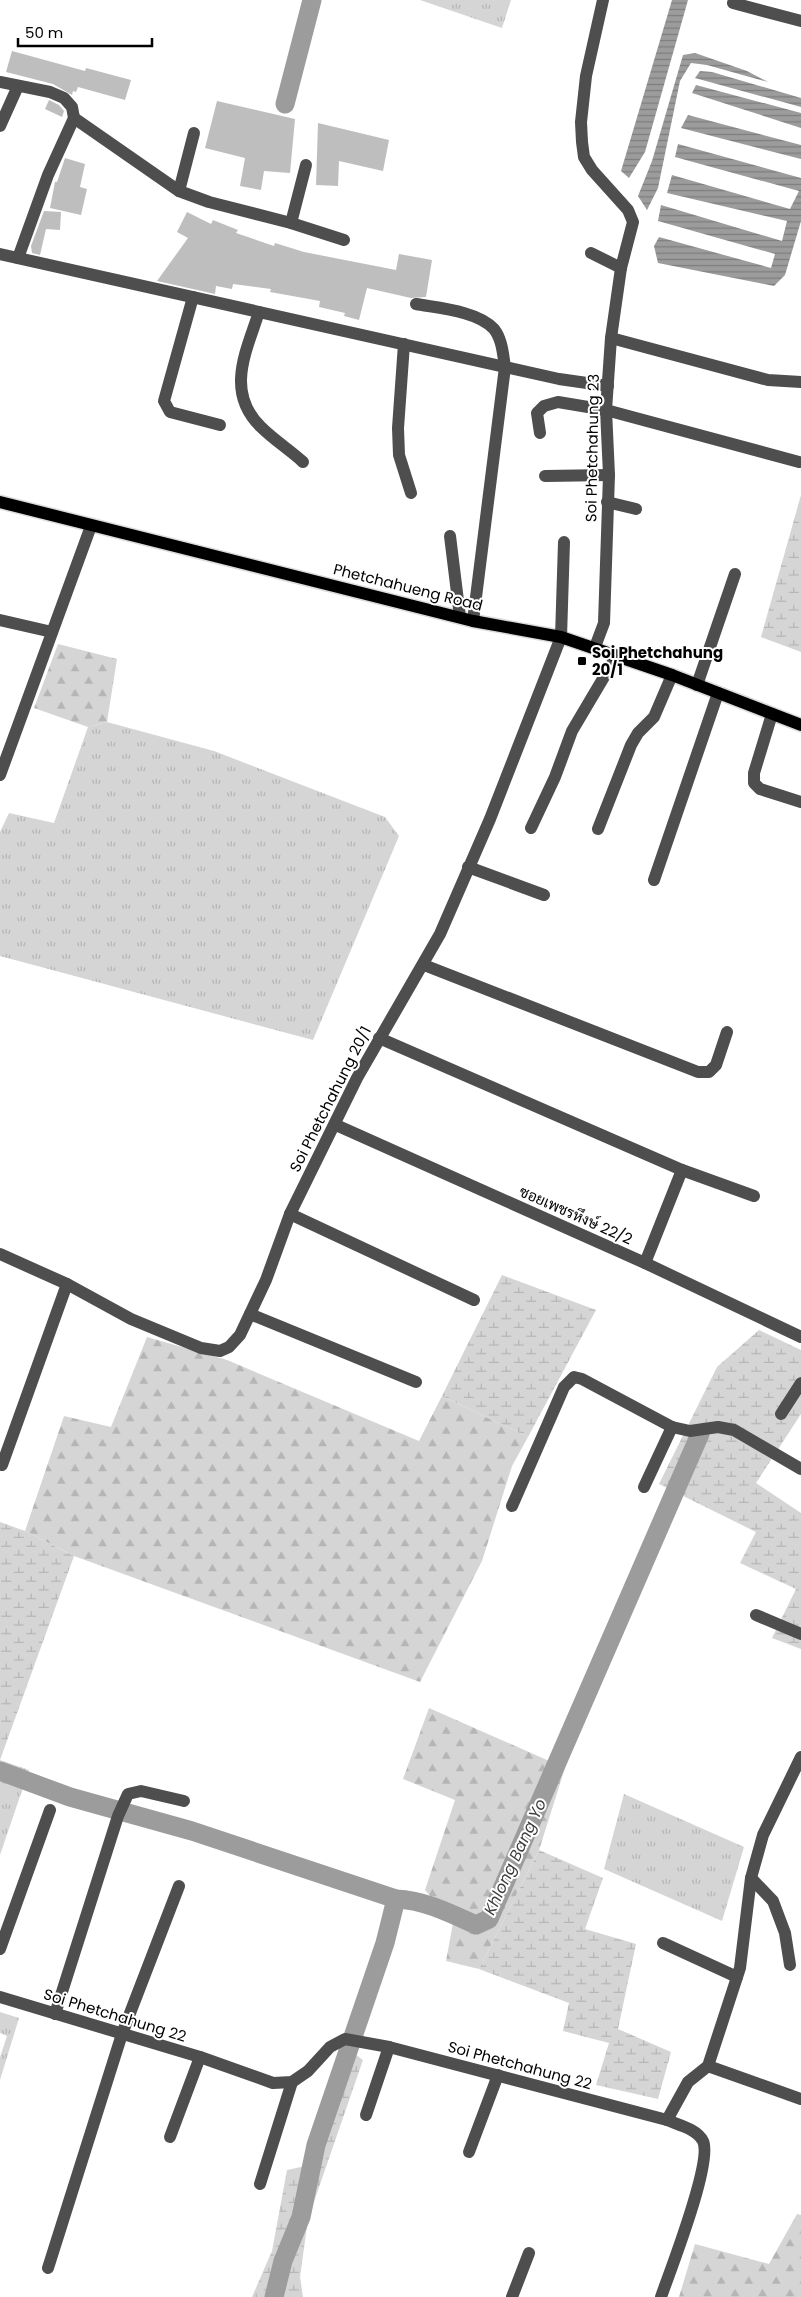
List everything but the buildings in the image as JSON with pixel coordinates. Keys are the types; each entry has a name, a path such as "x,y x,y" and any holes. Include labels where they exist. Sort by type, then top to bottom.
{"main road":[{"name":"Phetchahueng Road","path":"0,502 473,621 561,636 672,675 801,725"}],"street":[{"name":"Soi Phetchahung 23","path":"595,647 604,623 608,475 606,410 611,338 621,268 633,222 628,210 592,170 584,157 581,122 586,76 603,0"},
{"path":"733,3 801,21"},
{"path":"0,82 50,92 64,98 72,106 74,118 48,176 18,258"},
{"path":"0,126 18,86"},
{"path":"74,118 179,191 209,202 291,223 344,240"},
{"path":"179,191 194,133"},
{"path":"291,223 306,165"},
{"path":"591,253 621,268"},
{"path":"0,254 560,379 608,386"},
{"path":"193,297 164,401 170,412 220,425"},
{"path":"416,304 476,316 494,329 502,344 505,366 473,621"},
{"path":"259,312 243,359 240,389 248,408 260,426 303,462"},
{"path":"611,338 768,380 801,382"},
{"path":"404,344 398,428 399,455 411,493"},
{"path":"540,432 537,413 544,406 558,402 606,410 799,462"},
{"path":"545,476 608,475"},
{"path":"607,502 636,509"},
{"path":"0,776 91,526"},
{"path":"450,536 460,617"},
{"name":"Soi Phetchahung 20/1","path":"0,1254 67,1284 131,1319 201,1348 220,1351 229,1347 240,1335 266,1280 290,1214 379,1038 424,965 440,934 490,819 561,636 564,542"},
{"path":"698,685 736,574"},
{"path":"0,620 52,632"},
{"path":"531,828 555,777 572,731 617,655"},
{"path":"598,829 631,745 638,733 654,717 672,675"},
{"path":"654,880 718,693"},
{"path":"772,714 754,773 754,783 760,788 801,802"},
{"path":"468,867 544,895"},
{"path":"424,965 698,1072 709,1072 716,1064 727,1032"},
{"path":"379,1038 682,1170 754,1196"},
{"name":"ซอยเพชรหึงษ์ 22/2","path":"336,1125 645,1263 801,1337"},
{"path":"645,1263 682,1170"},
{"path":"290,1214 474,1300"},
{"path":"2,1465 67,1284"},
{"path":"250,1314 416,1382"},
{"path":"512,1506 564,1387 574,1377 582,1378 672,1427 690,1431 718,1427 734,1430 801,1469"},
{"path":"781,1414 801,1383"},
{"path":"644,1487 672,1427"},
{"path":"756,1615 801,1634"},
{"path":"667,2120 688,2082 708,2066 737,1976 751,1878 763,1835 801,1757"},
{"path":"55,2014 118,1816 128,1794 140,1791 184,1801"},
{"path":"0,1948 50,1810"},
{"path":"751,1878 773,1900 785,1933 790,1964"},
{"path":"48,2268 122,2034 179,1886"},
{"path":"663,1943 737,1976"},
{"name":"Soi Phetchahung 22","path":"0,1997 200,2057 273,2083 292,2082 308,2071 330,2046 345,2039 389,2047 498,2075 667,2120 695,2132 703,2141 706,2152 696,2192 661,2297"},
{"path":"366,2115 389,2047"},
{"path":"170,2137 200,2057"},
{"path":"708,2066 801,2099"},
{"path":"469,2152 498,2075"},
{"path":"260,2184 292,2082"},
{"path":"512,2297 529,2254"}],"green space":[{"path":"420,0 511,0 502,28"},
{"path":"801,495 801,652 761,637"},
{"path":"58,644 117,659 107,722 88,727 34,708"},
{"path":"107,722 214,751 385,817 399,836 313,1040 0,956 0,832 9,813 54,823 88,727"},
{"path":"502,1275 596,1310 528,1437 442,1396"},
{"path":"759,1330 801,1350 801,1414 756,1483 801,1513 801,1649 772,1638 796,1589 740,1563 756,1532 659,1484 717,1367"},
{"path":"147,1337 227,1360 419,1441 442,1396 528,1437 512,1466 482,1561 420,1682 74,1556 25,1531 64,1416 111,1427"},
{"path":"0,1522 25,1531 74,1556 0,1760"},
{"path":"429,1708 565,1768 539,1850 479,1969 446,1961 453,1923 425,1890 455,1800 403,1779"},
{"path":"0,1760 29,1770 0,1855"},
{"path":"624,1794 744,1847 722,1921 604,1869"},
{"path":"539,1850 603,1878 585,1929 636,1944 618,2029 671,2052 658,2099 596,2085 609,2043 563,2031 569,2003 479,1969"},
{"path":"0,2012 19,2018 0,2080 0,2057 7,2036 0,2033"},
{"path":"345,2047 363,2060 308,2219 300,2277 303,2297 252,2297 272,2251 287,2170 306,2166"},
{"path":"797,2214 801,2215 801,2297 679,2297 695,2244 769,2264"}],"shaded area":[{"path":"672,0 688,0 645,152 629,178 621,171"},
{"path":"695,53 747,71 768,82 707,65 691,63 680,81 658,188 647,210 638,196 652,161 683,55"},
{"path":"700,71 712,72 801,98 801,107 695,78"},
{"path":"696,85 801,113 801,128 692,93"},
{"path":"688,115 801,145 801,159 681,128"},
{"path":"678,144 801,178 801,221 785,275 774,286 658,263 654,246 659,237 771,268 775,254 658,221 661,205 782,241 787,221 667,193 672,175 790,209 799,191 675,157"}],"waterway":[{"path":"285,104 312,0"},
{"name":"Khlong Bang Yo","path":"0,1771 70,1797 192,1831 396,1899 427,1905 476,1925 489,1919 700,1434"},
{"name":"Khlong Bang Yo","path":"274,2297 283,2261 301,2217 316,2145 385,1943 396,1899"}],"place":[{"name":"Soi Phetchahung 20/1","path":"582,661"}]}
